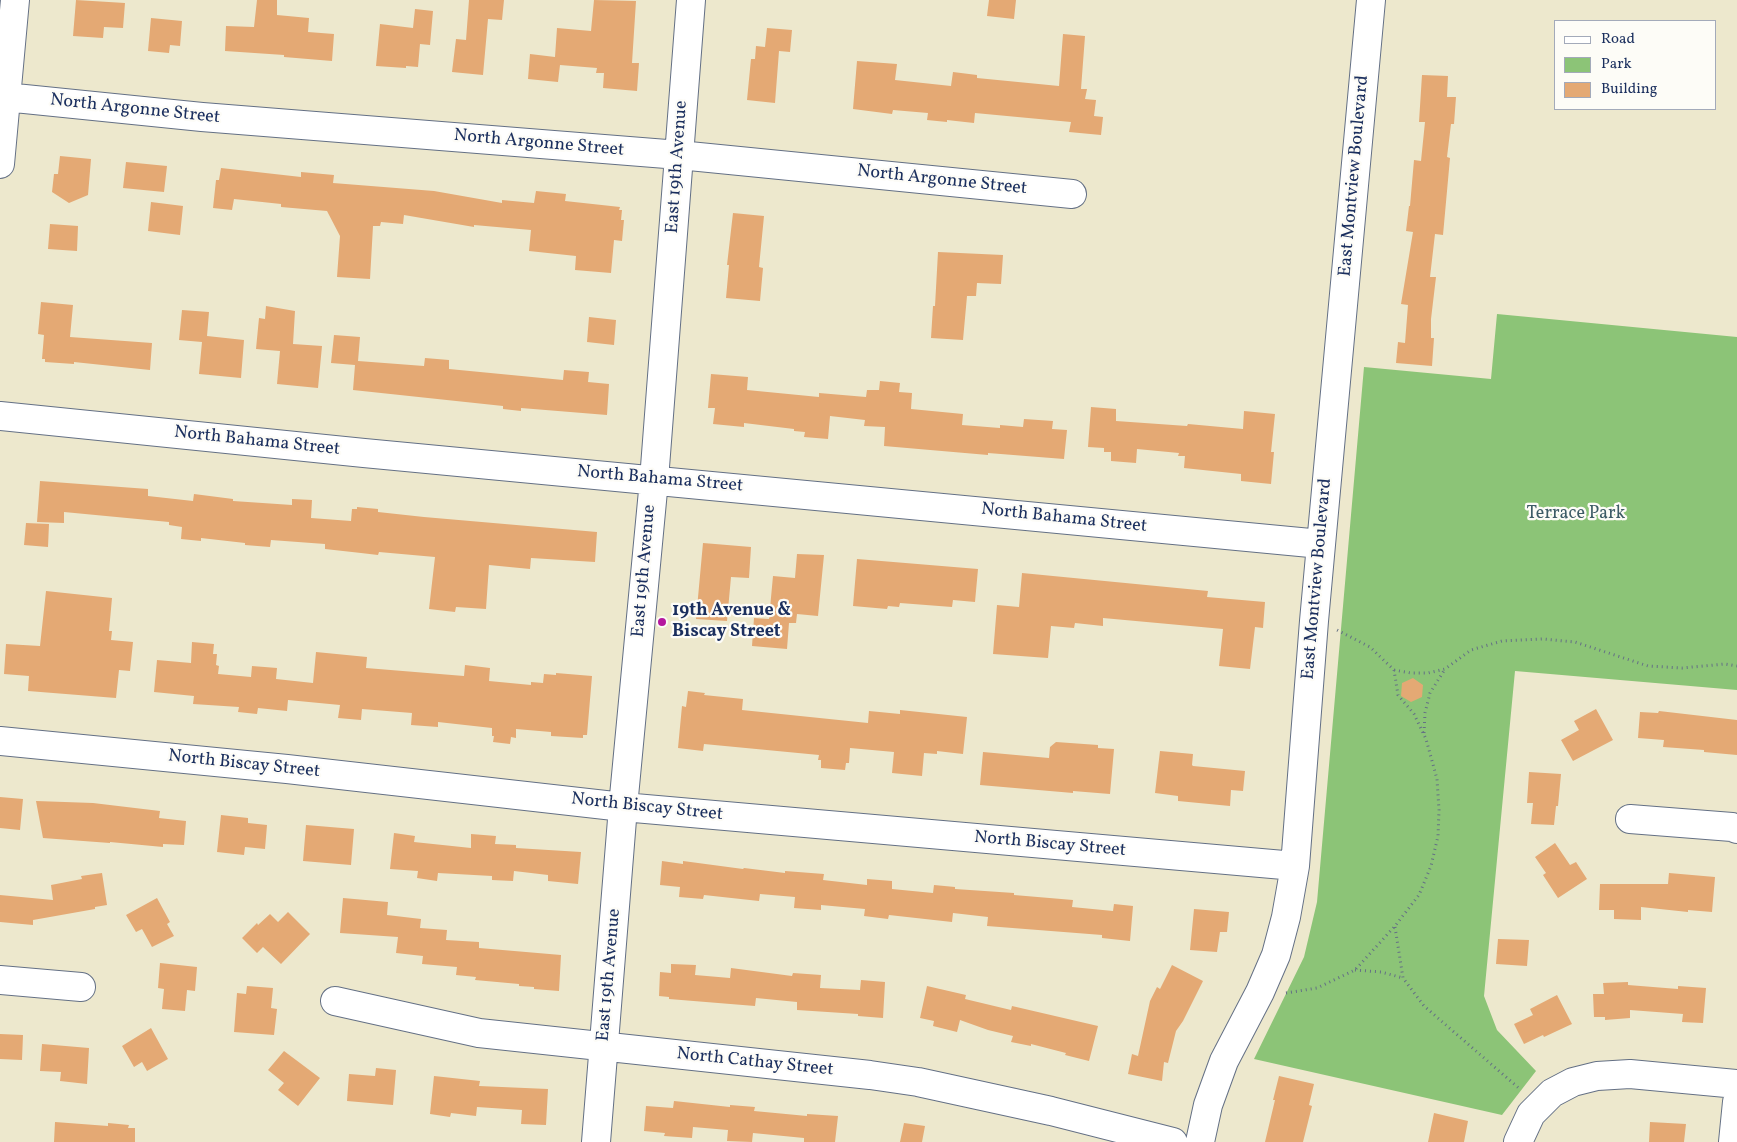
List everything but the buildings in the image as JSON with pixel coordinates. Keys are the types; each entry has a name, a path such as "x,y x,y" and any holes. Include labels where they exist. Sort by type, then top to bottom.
{"street":[{"name":"East 19th Avenue","path":"596,1142 623,807 654,480 691,0"},
{"name":"East Montview Boulevard","path":"1200,1142 1208,1105 1221,1068 1262,987 1283,935 1295,866 1314,621 1371,0"},
{"path":"0,164 9,11"},
{"name":"North Argonne Street","path":"5,97 197,117 679,155 1072,194"},
{"name":"North Bahama Street","path":"0,416 364,453 1321,544"},
{"name":"North Biscay Street","path":"0,741 287,769 623,807 1295,866"},
{"path":"1630,819 1732,827 1737,829"},
{"path":"0,980 81,986"},
{"name":"North Cathay Street","path":"335,1001 479,1033 870,1075 918,1082 1051,1111 1173,1142"},
{"path":"1518,1142 1531,1114 1538,1105 1552,1093 1573,1082 1596,1076 1630,1074 1737,1084"},
{"path":"1734,1142 1737,1102"}],"path":[{"path":"1314,621 1335,629 1370,647 1394,670 1411,673 1428,674 1445,669 1471,650 1502,641 1543,639 1575,642 1648,666 1682,668 1725,664 1737,666"},
{"path":"1424,734 1425,713 1430,693 1445,669"},
{"path":"1262,987 1277,995 1318,988 1355,970 1395,926 1419,895 1431,866 1438,836 1439,810 1436,779 1424,734 1414,714 1398,695 1394,670"},
{"path":"1395,926 1403,978 1424,1006 1538,1105"},
{"path":"1355,970 1381,972 1403,978"}],"green space":[{"name":"Terrace Park","path":"1497,314 1737,337 1737,690 1515,671 1484,996 1497,1030 1536,1071 1502,1115 1254,1059 1304,957 1317,902 1364,367 1491,379"}],"place":[{"name":"19th Avenue & Biscay Street","path":"662,622"}]}
